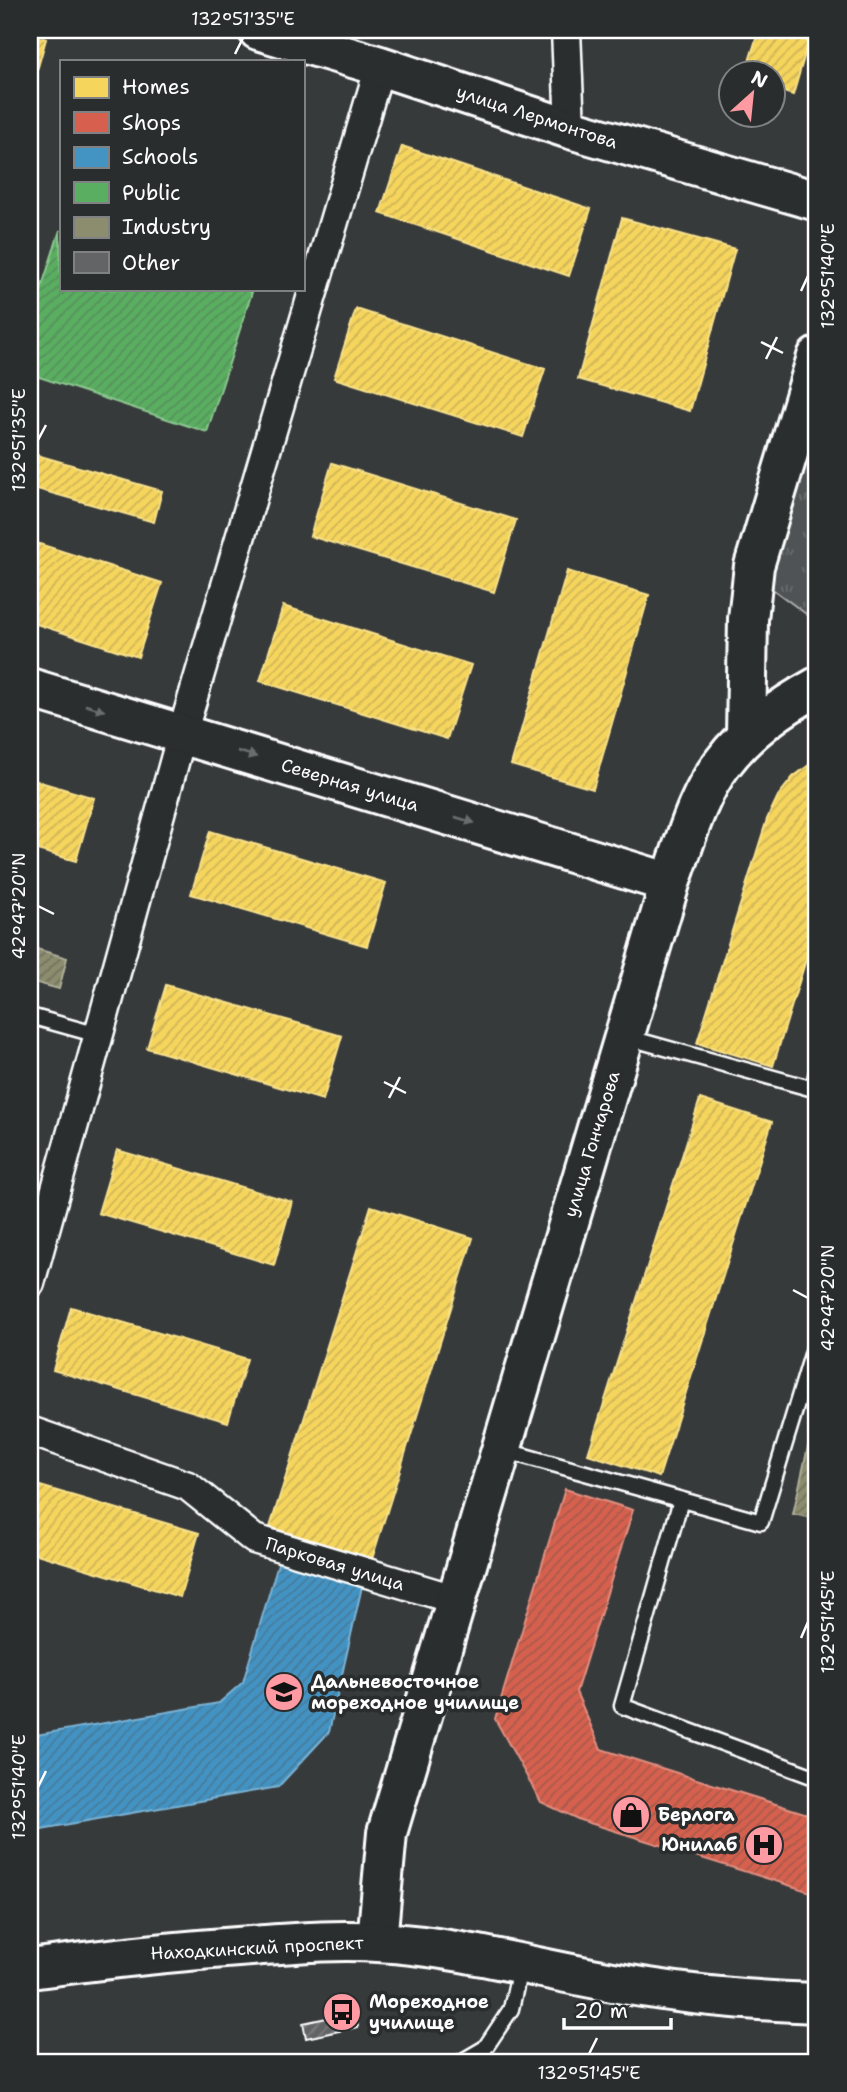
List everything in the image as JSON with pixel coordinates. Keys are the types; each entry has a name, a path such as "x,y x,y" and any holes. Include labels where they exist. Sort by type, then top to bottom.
{"main road":[{"name":"улица Лермонтова","path":"258,30 380,66 570,129 817,201"},
{"path":"746,736 748,619 754,566 817,358"},
{"name":"улица Гончарова","path":"377,1941 387,1833 670,883 696,811 720,765 746,736 785,706 817,687"},
{"name":"Северная улица","path":"30,688 670,883"},
{"name":"Находкинский проспект","path":"30,1969 187,1950 298,1942 377,1941 522,1963 647,1988 745,2000 817,2003"}],"street":[{"path":"566,30 570,129"},
{"path":"30,1283 182,734 380,66"},
{"name":"Парковая улица","path":"30,1431 188,1486 254,1539 457,1600"}],"lane":[{"path":"30,1016 98,1035"},
{"path":"624,1037 815,1089 817,1072"},
{"path":"502,1450 761,1522 817,1338"},
{"path":"681,1500 622,1706 817,1778"},
{"path":"461,2062 485,2048 511,2009 522,1963"}],"green space":[{"path":"817,409 817,622 767,585"}],"building: Homes":[{"path":"759,30 777,30 809,40 793,95 788,93 788,60 749,60"},
{"path":"30,34 46,39 30,95"},
{"path":"402,146 591,209 569,276 380,213"},
{"path":"622,218 735,249 690,411 578,379"},
{"path":"356,309 545,369 523,437 334,378"},
{"path":"30,453 162,491 154,522 30,487"},
{"path":"332,463 516,520 494,592 310,536"},
{"path":"30,541 162,583 138,657 30,622"},
{"path":"567,571 649,595 593,789 511,765"},
{"path":"283,606 471,665 447,739 260,681"},
{"path":"817,759 817,924 773,1066 697,1043 767,819 778,796 793,777"},
{"path":"30,779 94,798 76,861 30,848"},
{"path":"210,831 386,883 367,946 191,894"},
{"path":"166,985 342,1036 323,1100 147,1048"},
{"path":"700,1099 772,1122 659,1477 588,1454"},
{"path":"117,1150 292,1202 274,1265 98,1213"},
{"path":"371,1206 473,1238 372,1559 270,1527"},
{"path":"71,1307 247,1359 228,1422 53,1370"},
{"path":"30,1483 199,1533 180,1597 30,1552"}],"building: Shops":[{"path":"565,1489 633,1510 576,1692 601,1749 817,1817 817,1894 580,1820 541,1802 495,1719"}],"building: Schools":[{"name":"Дальневосточное мореходное училище","path":"279,1560 363,1582 329,1732 278,1787 30,1831 30,1736 219,1703 243,1682"}],"building: Public":[{"path":"60,230 60,290 252,292 207,432 30,374 30,324"}],"building: Industry":[{"path":"30,947 67,958 59,989 30,981"},
{"path":"808,1447 817,1449 817,1519 793,1514"}],"building: Other":[{"path":"355,2012 358,2027 306,2038 303,2023"}],"place":[{"name":"Дальневосточное мореходное училище","path":"284,1692"},
{"name":"Берлога","path":"631,1815"},
{"name":"Юнилаб","path":"764,1845"},
{"name":"Мореходное училище","path":"342,2012"}]}
